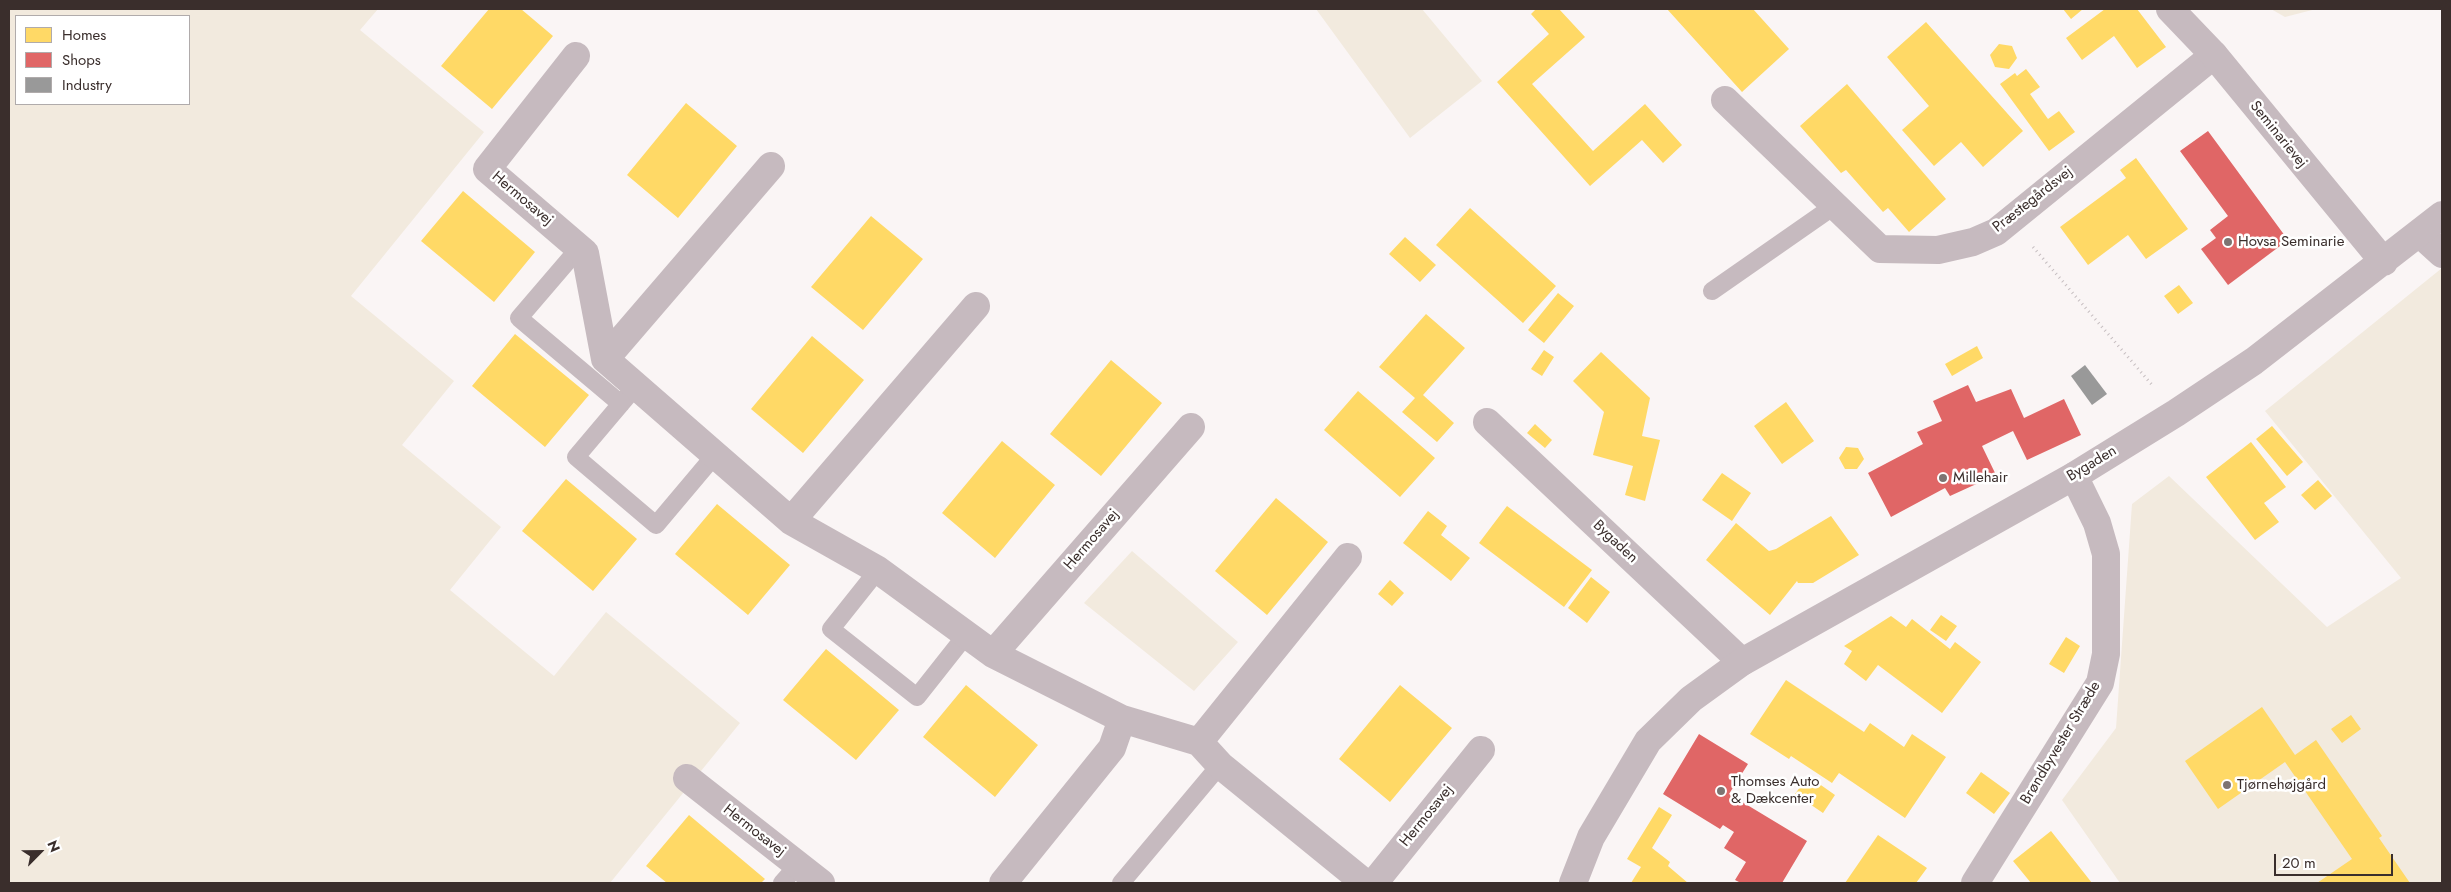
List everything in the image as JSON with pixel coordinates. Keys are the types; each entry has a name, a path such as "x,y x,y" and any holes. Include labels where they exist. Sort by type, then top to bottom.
{"street":[{"name":"Seminarievej","path":"2170,9 2214,55 2384,262"},
{"name":"Præstegårdsvej","path":"1725,100 1880,249 1938,250 1973,242 1996,232 2214,55"},
{"name":"Hermosavej","path":"576,56 487,169 585,253 605,359"},
{"path":"771,166 605,359 628,395 715,455 791,520 878,570 993,654 1122,719 1199,742 1220,765 1364,883"},
{"name":"Bygaden","path":"1573,883 1591,836 1648,742 1692,699 1742,662 2074,476 2176,413 2254,361 2384,262 2442,215"},
{"path":"2420,234 2442,254"},
{"path":"791,520 976,306"},
{"name":"Bygaden","path":"1487,422 1742,662"},
{"name":"Hermosavej","path":"993,654 1191,427"},
{"name":"Brøndbyvester Stræde","path":"1975,883 2100,683 2106,654 2106,554 2098,524 2074,476"},
{"path":"1199,742 1348,557"},
{"path":"1003,883 1112,748 1122,719"},
{"name":"Hermosavej","path":"1374,883 1481,750"},
{"name":"Hermosavej","path":"687,778 790,874 821,883"}],"lane":[{"path":"1712,292 1834,206"},
{"path":"579,248 519,318 628,395 576,457 656,525 715,455"},
{"path":"878,570 831,629 917,697 966,635"},
{"path":"1121,883 1220,765"}],"path":[{"path":"2010,220 2176,413"}],"shaded area":[{"path":"9,9 378,9 360,30 484,132 351,296 454,381 402,445 501,527 450,590 554,676 606,612 740,723 610,883 9,883"},
{"path":"1316,9 1422,9 1482,81 1410,138"},
{"path":"2271,9 2316,9 2285,17"},
{"path":"2442,268 2442,883 2120,883 2062,800 2116,728 2132,504 2169,476 2327,627 2401,578 2265,411"},
{"path":"1132,551 1238,642 1194,691 1084,603"}],"building: Homes":[{"path":"489,9 521,9 553,36 492,109 441,66"},
{"path":"1536,9 1559,9 1585,37 1532,84 1593,151 1645,104 1682,145 1663,163 1642,140 1590,186 1497,82 1549,34 1531,14"},
{"path":"1667,9 1753,9 1789,49 1742,92"},
{"path":"2063,9 2083,9 2071,19"},
{"path":"2105,9 2137,9 2166,47 2137,68 2114,36 2082,60 2066,38"},
{"path":"1926,22 2023,131 1983,167 1961,142 1934,166 1902,130 1929,106 1887,57"},
{"path":"1999,44 2012,46 2017,58 2009,69 1995,67 1990,55"},
{"path":"2026,69 2040,87 2030,94 2048,119 2059,111 2075,132 2049,151 2000,84 2015,73 2017,76"},
{"path":"1847,84 1946,199 1909,232 1888,208 1883,212 1846,170 1841,173 1800,126"},
{"path":"686,103 737,146 678,218 627,175"},
{"path":"2136,158 2188,229 2146,259 2128,235 2088,265 2060,227 2126,178 2120,170"},
{"path":"463,191 535,252 494,302 421,241"},
{"path":"1470,208 1556,286 1523,323 1436,245"},
{"path":"871,216 923,259 863,330 811,287"},
{"path":"1405,237 1436,265 1420,282 1389,254"},
{"path":"2179,285 2193,303 2178,314 2164,296"},
{"path":"1558,293 1574,306 1544,343 1528,330"},
{"path":"1426,314 1465,348 1423,395 1454,423 1437,442 1402,412 1415,398 1379,367"},
{"path":"515,334 589,395 545,447 472,386"},
{"path":"812,336 864,380 803,453 751,409"},
{"path":"1977,346 1983,358 1952,376 1945,364"},
{"path":"1544,350 1554,357 1542,376 1531,369"},
{"path":"1601,352 1650,398 1642,436 1660,440 1645,501 1625,495 1633,466 1593,455 1604,412 1573,381"},
{"path":"1111,360 1162,403 1101,476 1050,434"},
{"path":"1358,391 1435,458 1400,497 1324,430"},
{"path":"1786,402 1814,441 1782,464 1754,426"},
{"path":"1535,424 1552,440 1545,448 1527,433"},
{"path":"2272,426 2303,462 2287,476 2256,439"},
{"path":"1002,441 1055,485 995,558 942,513"},
{"path":"2251,442 2286,487 2264,503 2279,522 2255,540 2206,477"},
{"path":"1846,447 1858,448 1864,459 1857,469 1845,469 1839,458"},
{"path":"1722,473 1751,493 1732,521 1702,500"},
{"path":"566,479 637,539 593,591 522,531"},
{"path":"2318,480 2332,496 2315,510 2301,495"},
{"path":"1276,498 1328,542 1267,615 1215,571"},
{"path":"717,504 790,565 748,615 675,554"},
{"path":"1507,506 1592,570 1564,607 1479,543"},
{"path":"1428,511 1447,526 1441,535 1470,558 1451,581 1403,543"},
{"path":"1831,516 1859,555 1813,583 1798,583 1797,581 1770,615 1706,560 1736,523 1769,551 1776,549"},
{"path":"1591,577 1610,592 1587,623 1568,608"},
{"path":"1390,580 1404,593 1392,606 1378,594"},
{"path":"1941,615 1957,626 1946,641 1930,630"},
{"path":"1891,616 1906,627 1912,619 1950,649 1955,642 1981,662 1942,713 1878,665 1866,681 1844,664 1852,651 1844,646"},
{"path":"2066,637 2080,646 2064,673 2049,664"},
{"path":"826,649 899,710 856,760 783,700"},
{"path":"1786,680 1864,732 1870,723 1904,747 1912,734 1946,757 1905,818 1839,773 1832,783 1791,756 1789,759 1750,734"},
{"path":"966,685 1038,745 995,797 923,737"},
{"path":"1400,685 1452,728 1390,802 1339,759"},
{"name":"Tjørnehøjgård","path":"2262,707 2295,755 2316,740 2382,836 2379,838 2410,883 2317,883 2352,859 2285,762 2218,809 2185,761"},
{"path":"2351,715 2361,729 2342,743 2331,729"},
{"path":"1981,772 2010,793 1994,814 1966,793"},
{"path":"1808,776 1835,795 1823,813 1795,794"},
{"path":"1659,807 1672,815 1652,848 1670,862 1668,866 1688,883 1631,883 1641,867 1627,859"},
{"path":"689,815 765,879 761,883 667,883 646,866"},
{"path":"2051,831 2092,883 2031,883 2013,861"},
{"path":"1878,835 1927,868 1916,883 1845,883"}],"building: Shops":[{"path":"2208,131 2288,240 2228,285 2201,249 2216,238 2210,230 2228,216 2180,151"},
{"path":"1968,385 1976,402 2011,389 2024,418 2064,399 2081,435 2027,460 2013,431 1982,446 1996,475 1950,496 1945,488 1891,517 1868,473 1923,444 1917,432 1942,421 1933,401"},
{"path":"1699,734 1748,764 1729,794 1807,841 1782,883 1741,883 1735,880 1746,862 1724,848 1734,832 1723,825 1720,829 1663,794"}],"building: Industry":[{"path":"2085,365 2107,394 2092,405 2071,376"}],"place":[{"name":"Hovsa Seminarie","path":"2228,242"},
{"name":"Millehair","path":"1943,478"},
{"name":"Tjørnehøjgård","path":"2227,785"},
{"name":"Thomses Auto & Dækcenter","path":"1721,791"}]}
